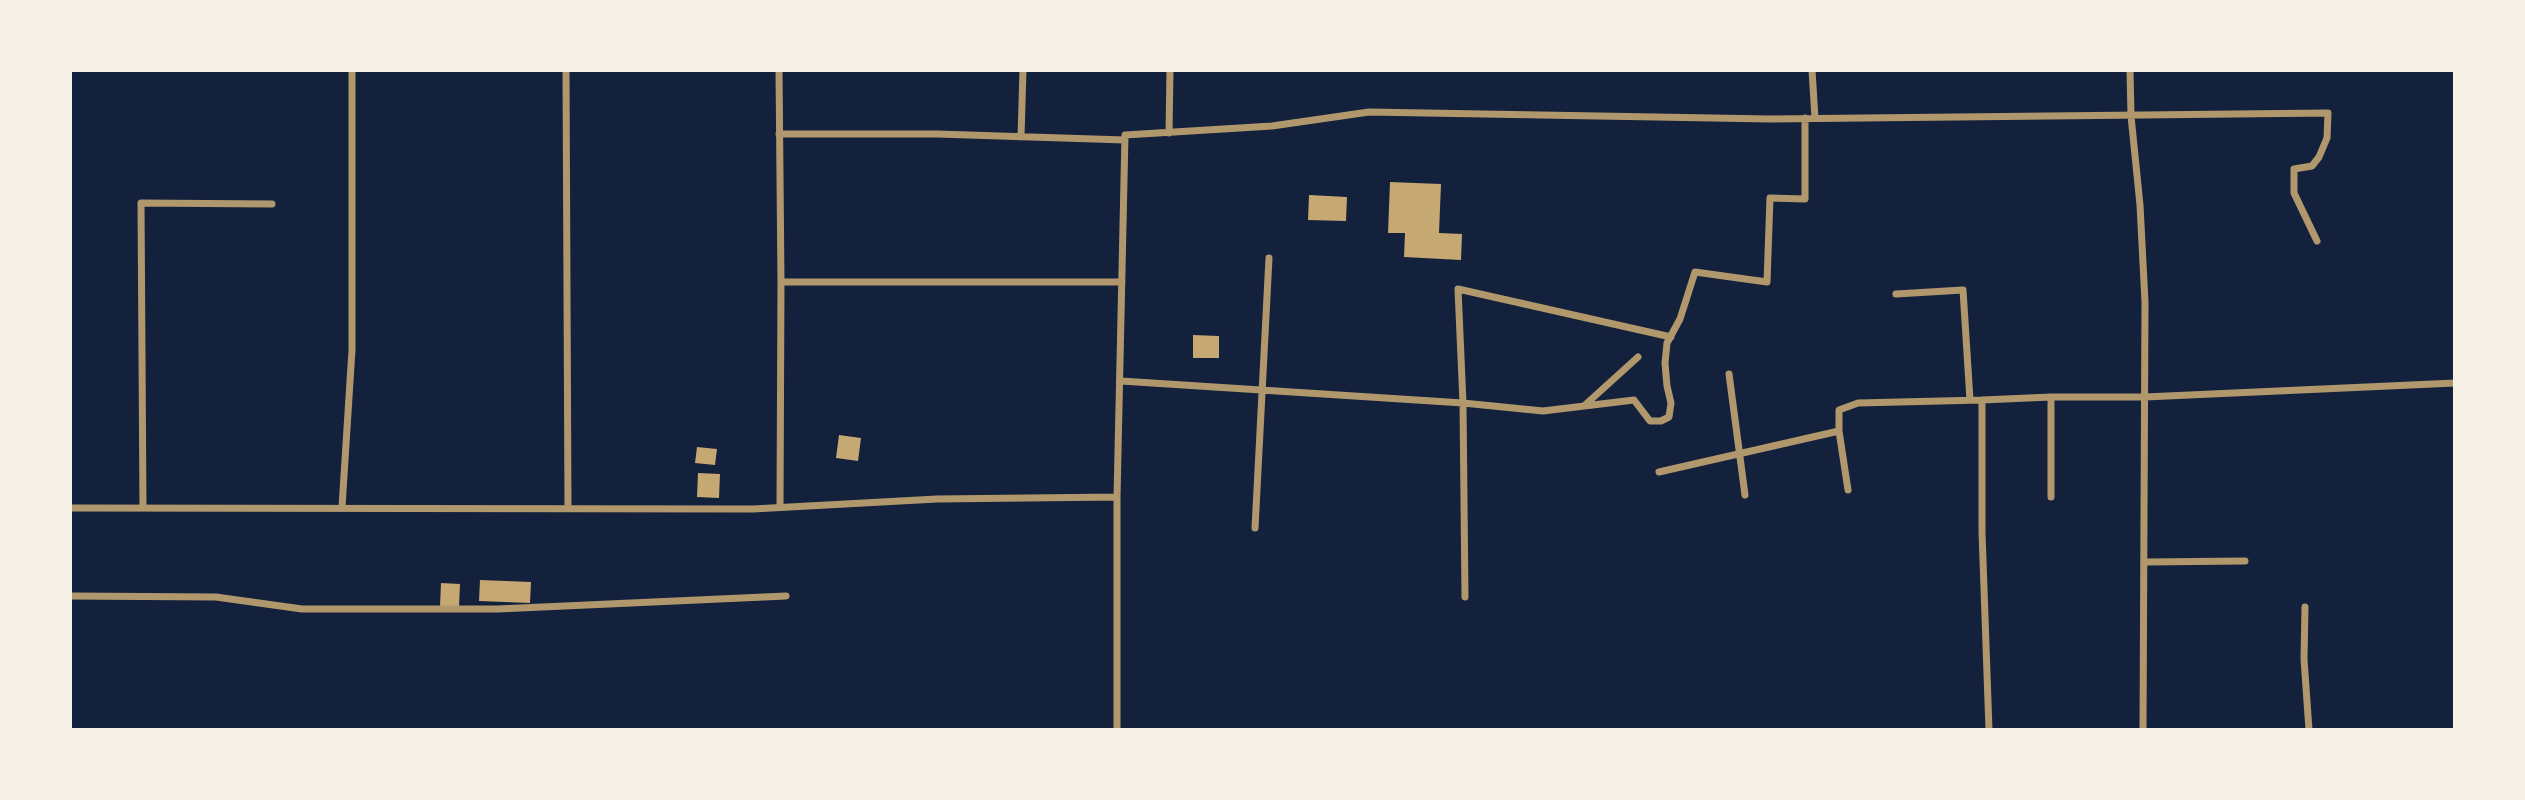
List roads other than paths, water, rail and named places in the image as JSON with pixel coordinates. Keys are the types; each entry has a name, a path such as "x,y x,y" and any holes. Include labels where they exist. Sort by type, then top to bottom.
{"street":[{"path":"342,507 352,350 352,70"},
{"path":"566,70 568,508"},
{"path":"779,70 780,507"},
{"path":"1021,137 1023,70"},
{"path":"1169,133 1171,70"},
{"path":"1812,70 1815,118"},
{"path":"2130,70 2145,302 2146,562 2143,730"},
{"path":"1117,730 1117,497 1125,135 1272,126 1369,112 1805,118 2328,113 2327,138 2319,157 2312,166 2294,169 2294,193 2317,241"},
{"path":"1121,382 1463,403 1543,411 1634,400 1650,421 1661,421 1669,417 1671,403 1665,363 1667,343 1680,319 1695,272 1767,282 1770,198 1805,199 1805,118"},
{"path":"779,134 937,134 1125,140"},
{"path":"143,508 141,203 272,204"},
{"path":"1255,528 1269,258"},
{"path":"781,282 1122,282"},
{"path":"1465,597 1463,403 1458,289 1671,337"},
{"path":"1896,294 1963,290 1970,400"},
{"path":"1585,405 1638,357"},
{"path":"1729,374 1745,495"},
{"path":"1848,490 1839,431 1839,410 1858,402 2145,397 2455,383"},
{"path":"2051,397 2051,498"},
{"path":"1982,400 1982,532 1989,730"},
{"path":"1659,472 1839,431"},
{"path":"70,508 780,507 937,499 1117,497"},
{"path":"2146,562 2245,561"},
{"path":"70,596 216,597 302,609 498,609 786,596"},
{"path":"2305,607 2304,659 2309,730"}]}
